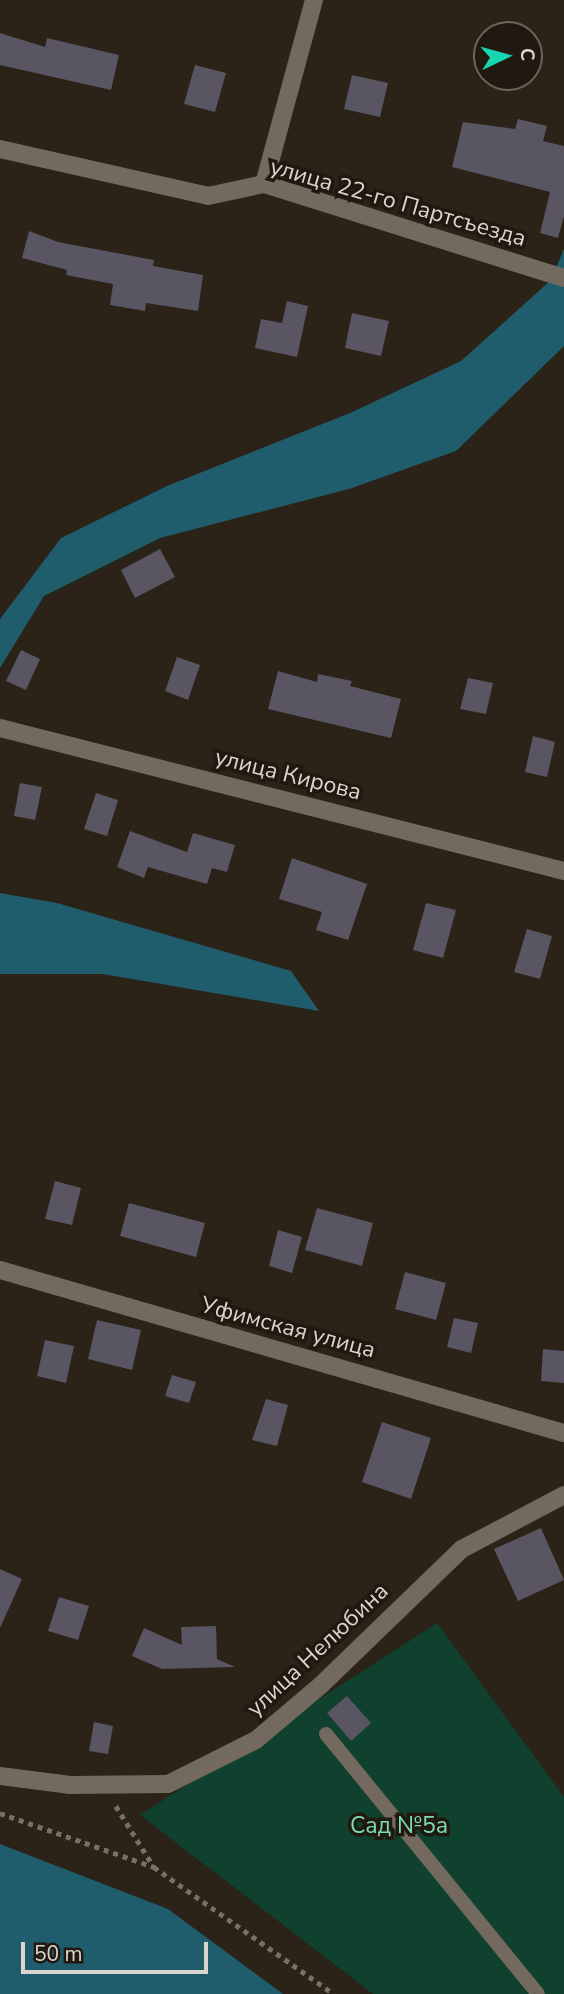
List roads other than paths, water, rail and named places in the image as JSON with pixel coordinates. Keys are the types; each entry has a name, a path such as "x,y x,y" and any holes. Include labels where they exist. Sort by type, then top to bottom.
{"street":[{"path":"264,184 314,0"},
{"name":"улица 22-го Партсъезда","path":"0,149 208,196 264,184 564,278"},
{"name":"улица Кирова","path":"3,728 564,871"},
{"name":"Уфимская улица","path":"0,1270 148,1317 289,1350 564,1433"},
{"name":"улица Нелюбина","path":"0,1776 103,1784 168,1784 256,1740 321,1685 462,1549 564,1495"}],"lane":[{"path":"326,1734 538,1994"}],"water":[{"path":"564,249 564,346 456,451 349,489 160,538 44,596 0,668 0,619 61,538 167,486 350,413 461,361 551,280"},
{"path":"0,893 57,903 291,971 319,1011 103,974 0,974"},
{"path":"0,1844 168,1909 283,1994 0,1994"}],"park label":[{"name":"Сад №5а","path":"399,1826"}]}
